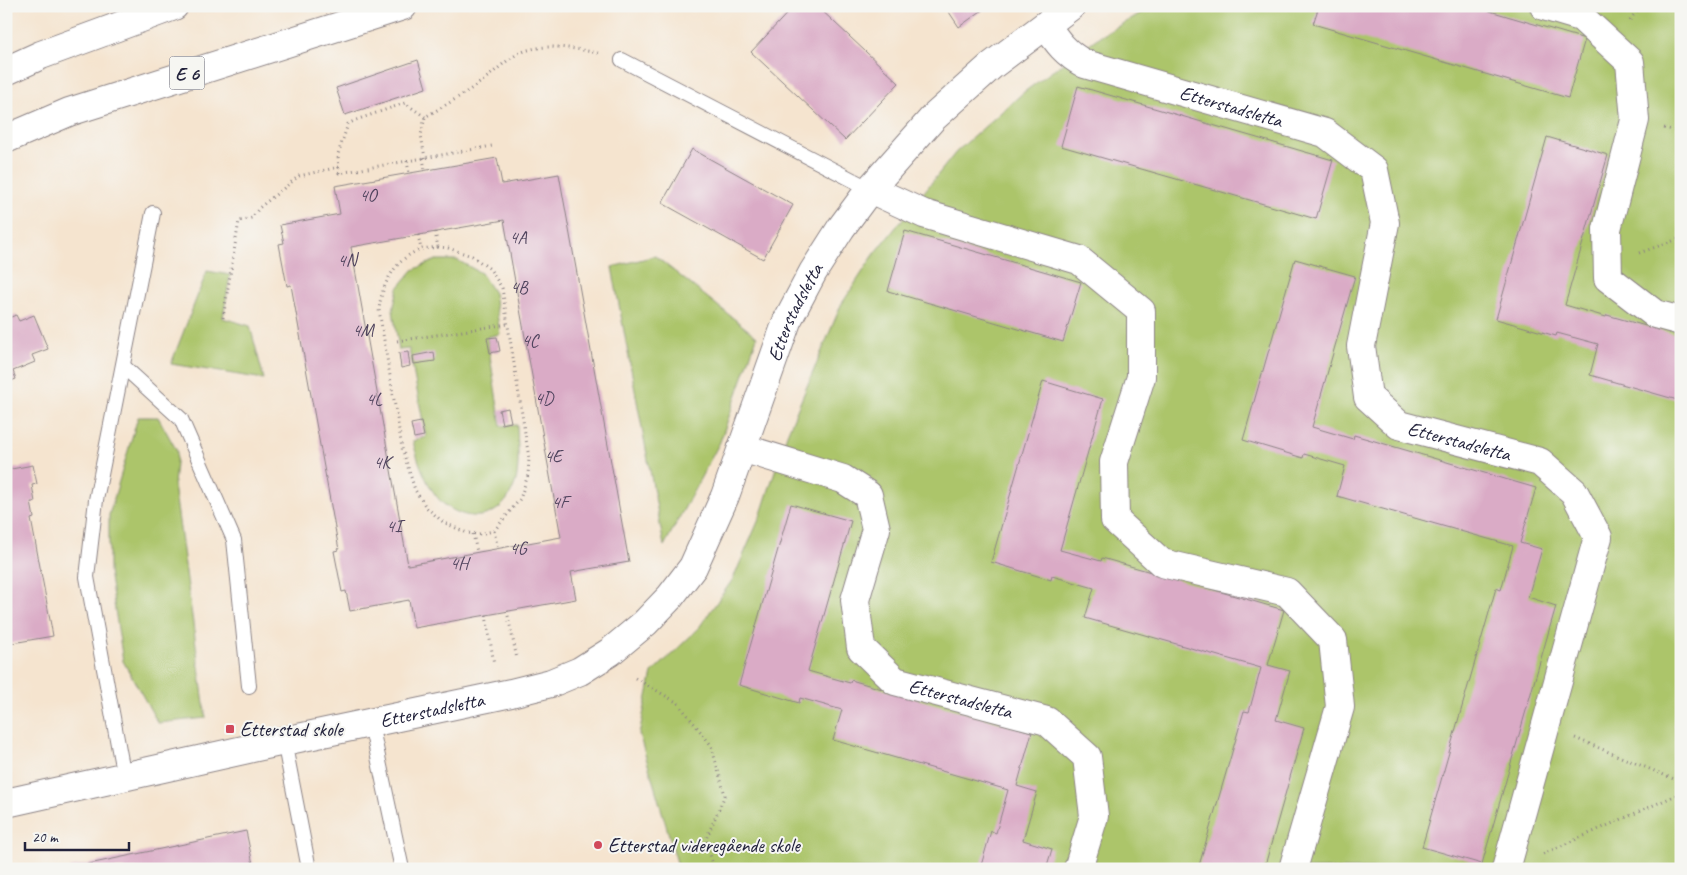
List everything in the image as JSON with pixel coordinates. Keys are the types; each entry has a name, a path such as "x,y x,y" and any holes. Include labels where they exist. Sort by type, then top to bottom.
{"main road":[{"path":"6,71 40,54 174,6"},
{"name":"E 6","path":"6,139 68,112 403,6"},
{"name":"Etterstadsletta","path":"6,803 551,683 580,671 610,652 645,623 664,604 692,567 722,504 787,321 813,272 841,228 870,189 933,118 991,66 1071,6"},
{"path":"1544,6 1581,17 1630,62 1634,120 1607,229 1608,278 1655,314 1681,322"},
{"name":"Etterstadsletta","path":"1046,24 1057,42 1066,52 1085,64 1325,133 1374,170 1385,224 1361,346 1368,397 1399,425 1540,462 1574,492 1598,537 1506,869"},
{"path":"870,189 924,214 1079,260 1141,311 1141,377 1114,462 1115,520 1162,563 1286,592 1333,640 1340,707 1293,869"},
{"name":"Etterstadsletta","path":"742,448 843,479 868,495 876,529 855,600 861,648 895,681 1047,721 1087,757 1094,816 1078,869"}],"lane":[{"path":"622,60 870,189"},
{"path":"124,777 87,577 96,500 154,213"},
{"path":"122,366 181,419 234,540 249,686"},
{"path":"371,724 402,869"},
{"path":"284,741 309,869"}],"path":[{"path":"425,170 421,135 425,117 464,94 486,79 499,66 521,52 547,46 569,48 622,60"},
{"path":"425,117 405,103 348,124 338,154 339,173 492,146"},
{"path":"407,161 409,173"},
{"path":"223,318 239,221 252,218 259,208 299,176 339,167"},
{"path":"435,232 438,248"},
{"path":"418,235 421,249"},
{"path":"1608,264 1681,238"},
{"path":"438,248 448,248 472,256 490,269 502,288 530,458 528,475 520,499 494,531 479,534 467,533 443,522 426,507 414,490 402,448 379,310 380,297 390,275 401,261 421,249 438,248"},
{"path":"397,341 508,324"},
{"path":"494,531 498,549"},
{"path":"473,534 477,552"},
{"path":"507,611 518,661"},
{"path":"486,615 494,667"},
{"path":"635,678 678,703 711,745 725,795 706,840 714,869"},
{"path":"1546,726 1681,782"},
{"path":"1537,857 1681,793"}],"green space":[{"path":"1153,6 1681,6 1681,869 679,869 639,734 652,673 698,629 733,579 760,517 787,434 841,305 873,256 956,152 1024,92 1096,39"},
{"path":"655,256 757,337 720,442 664,546 612,267"},
{"path":"436,260 457,260 481,273 494,293 500,334 487,337 501,426 517,425 518,465 516,480 509,497 494,511 485,515 465,515 455,511 439,500 424,476 413,441 426,437 409,349 399,350 393,310 398,288 413,270"},
{"path":"207,271 230,275 223,318 250,326 264,379 171,364"},
{"path":"138,417 158,417 177,451 174,485 206,718 158,723 123,661 109,571 109,515"}],"building":[{"path":"794,6 817,6 899,83 845,140 751,52"},
{"path":"945,6 988,6 959,27"},
{"path":"1319,6 1473,6 1585,39 1568,98 1313,24"},
{"path":"418,60 426,88 345,115 336,88"},
{"path":"1078,86 1333,160 1316,219 1061,146"},
{"path":"1547,137 1608,155 1565,305 1681,336 1681,401 1590,375 1598,344 1557,333 1556,336 1496,319"},
{"path":"692,149 793,205 763,259 662,203"},
{"path":"497,158 502,184 559,174 629,562 571,572 576,599 414,628 409,600 350,611 346,591 342,592 334,551 339,550 291,285 287,286 279,244 284,243 280,225 340,214 335,186","holes":["504,220 561,537 408,565 351,247"]},
{"path":"905,231 1081,282 1063,342 888,291"},
{"path":"1295,259 1355,276 1312,427 1353,439 1354,435 1536,488 1520,543 1542,549 1528,597 1556,606 1482,864 1422,847 1496,588 1501,590 1513,546 1337,496 1345,466 1304,454 1303,458 1243,440"},
{"path":"16,315 19,321 34,315 48,349 32,355 35,362 13,371 16,379 6,383 6,319"},
{"path":"497,337 500,351 490,353 487,338"},
{"path":"408,352 410,366 401,368 399,353"},
{"path":"434,352 435,361 414,364 413,356"},
{"path":"1043,381 1103,399 1060,550 1101,561 1102,558 1284,610 1268,665 1290,671 1276,720 1304,728 1264,869 1198,869 1244,711 1249,712 1261,668 1085,618 1094,588 1052,576 1051,580 991,562"},
{"path":"508,408 511,422 502,424 499,410"},
{"path":"421,422 424,436 414,438 411,424"},
{"path":"33,465 37,484 32,485 35,502 31,502 34,518 31,519 53,636 7,644 6,470"},
{"path":"791,504 851,521 808,671 850,683 851,680 1032,732 1017,786 1037,792 1023,840 1052,849 1046,869 980,869 991,831 996,833 1008,790 833,740 842,710 800,698 799,703 739,685"},
{"path":"1681,706 1681,728 1674,726"},
{"path":"246,831 254,869 70,869 70,868"}],"place":[{"name":"Etterstad skole","path":"230,729"},
{"name":"Etterstad videregående skole","path":"598,845"}]}
